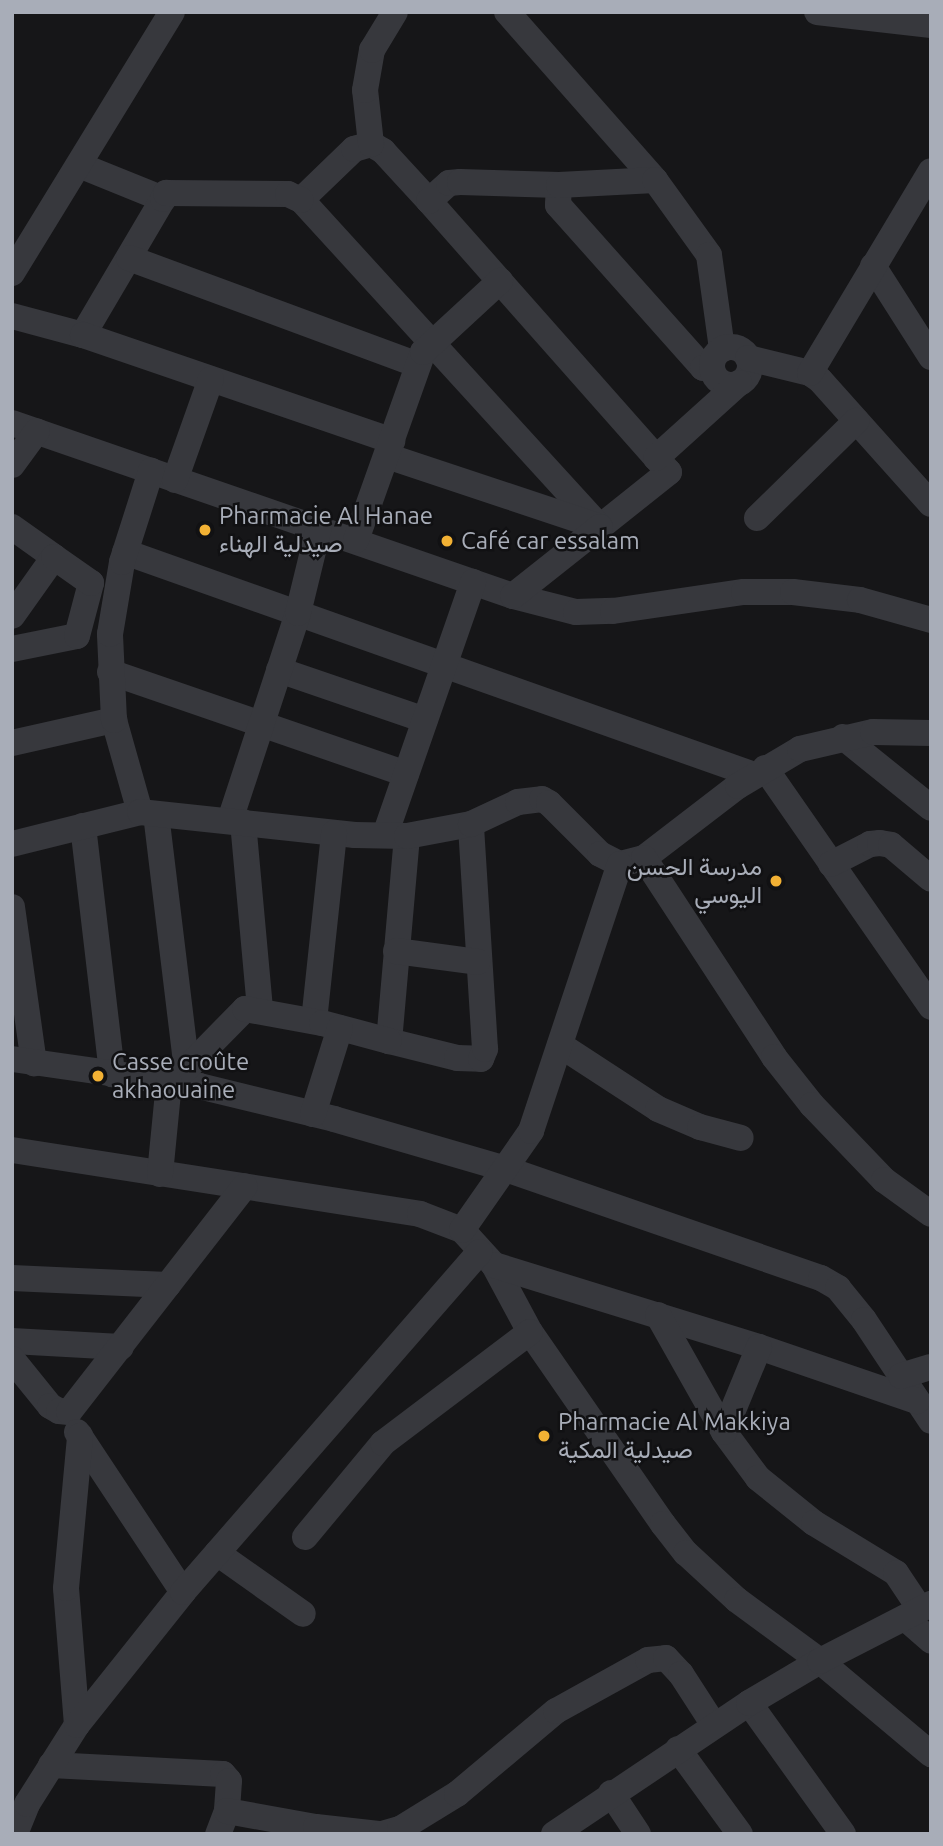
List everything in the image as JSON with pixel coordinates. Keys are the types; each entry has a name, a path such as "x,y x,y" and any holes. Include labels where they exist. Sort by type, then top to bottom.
{"street":[{"path":"12,273 172,12"},
{"path":"371,144 365,90 372,50 395,12"},
{"path":"507,12 655,180 709,255 719,381 728,385 749,371 810,373 820,380 856,421 920,480 931,504"},
{"path":"817,12 898,16 931,24"},
{"path":"301,200 354,149 371,144 383,151 669,472 513,596"},
{"path":"79,165 163,200"},
{"path":"429,201 449,183 559,185 655,180"},
{"path":"810,373 873,266 928,184"},
{"path":"559,185 558,205 703,368 717,358"},
{"path":"83,335 166,192 288,194 301,200 425,355 600,527"},
{"path":"129,258 425,355"},
{"path":"873,266 931,357"},
{"path":"356,540 425,355 500,281"},
{"path":"12,316 83,335 211,379 600,527"},
{"path":"656,458 749,371"},
{"path":"159,1174 181,1079 148,813 114,720 110,635 125,552 211,379"},
{"path":"757,518 856,421"},
{"path":"12,465 24,427 513,596 576,612 613,611 744,592 793,592 860,600 931,620"},
{"path":"12,527 91,583 78,636 12,649"},
{"path":"260,1010 236,821 262,723 298,613 318,527"},
{"path":"125,552 759,771 831,864 930,1003"},
{"path":"12,616 54,557"},
{"path":"388,1041 396,951 396,836 406,774 473,582"},
{"path":"279,670 425,720"},
{"path":"110,672 406,774"},
{"path":"12,743 114,720"},
{"path":"462,1230 531,1131 560,1045 632,861 759,771 800,749 873,732 931,733"},
{"path":"843,737 931,808"},
{"path":"12,844 148,813 334,833 396,836 471,824 518,802 541,799 549,803 600,854 632,861 812,1105 877,1174 931,1214"},
{"path":"181,1079 241,1011 260,1010 457,1058 481,1059 485,1049 477,962 471,824"},
{"path":"83,826 112,1074"},
{"path":"314,1021 334,833"},
{"path":"831,864 870,844 885,844 931,880"},
{"path":"12,907 23,1061 112,1074 181,1079 313,1114 506,1169 831,1283 864,1320 924,1411"},
{"path":"396,951 477,962"},
{"path":"313,1114 340,1028"},
{"path":"560,1045 658,1109 700,1127 741,1138"},
{"path":"12,1150 420,1213 462,1230 487,1258 530,1332 663,1524 687,1553 737,1600 820,1661 931,1754"},
{"path":"65,1413 78,1403 245,1186"},
{"path":"487,1258 759,1347 924,1411"},
{"path":"15,1834 27,1804 77,1725 183,1592 487,1258"},
{"path":"12,1278 169,1285"},
{"path":"657,1315 724,1432 768,1487 814,1522 896,1573 919,1610 931,1641"},
{"path":"305,1537 383,1443 530,1332"},
{"path":"12,1341 121,1347"},
{"path":"724,1432 759,1347"},
{"path":"12,1359 50,1406 65,1413 183,1592"},
{"path":"901,1376 931,1367"},
{"path":"77,1725 66,1588 80,1436"},
{"path":"217,1553 303,1614"},
{"path":"554,1834 611,1793 749,1703 820,1661 919,1610"},
{"path":"51,1765 216,1772 223,1774 229,1781 222,1822 381,1834 400,1829 457,1794 556,1711 648,1660 666,1658 681,1674 714,1726"},
{"path":"749,1703 843,1834"},
{"path":"678,1748 740,1834"},
{"path":"611,1793 638,1834"}],"place":[{"name":"Pharmacie Al Hanae صيدلية الهناء","path":"205,530"},
{"name":"Café car essalam","path":"447,541"},
{"name":"مدرسة الحسن اليوسي","path":"776,881"},
{"name":"Casse croûte akhaouaine","path":"98,1076"},
{"name":"Pharmacie Al Makkiya صيدلية المكية","path":"544,1436"}]}
